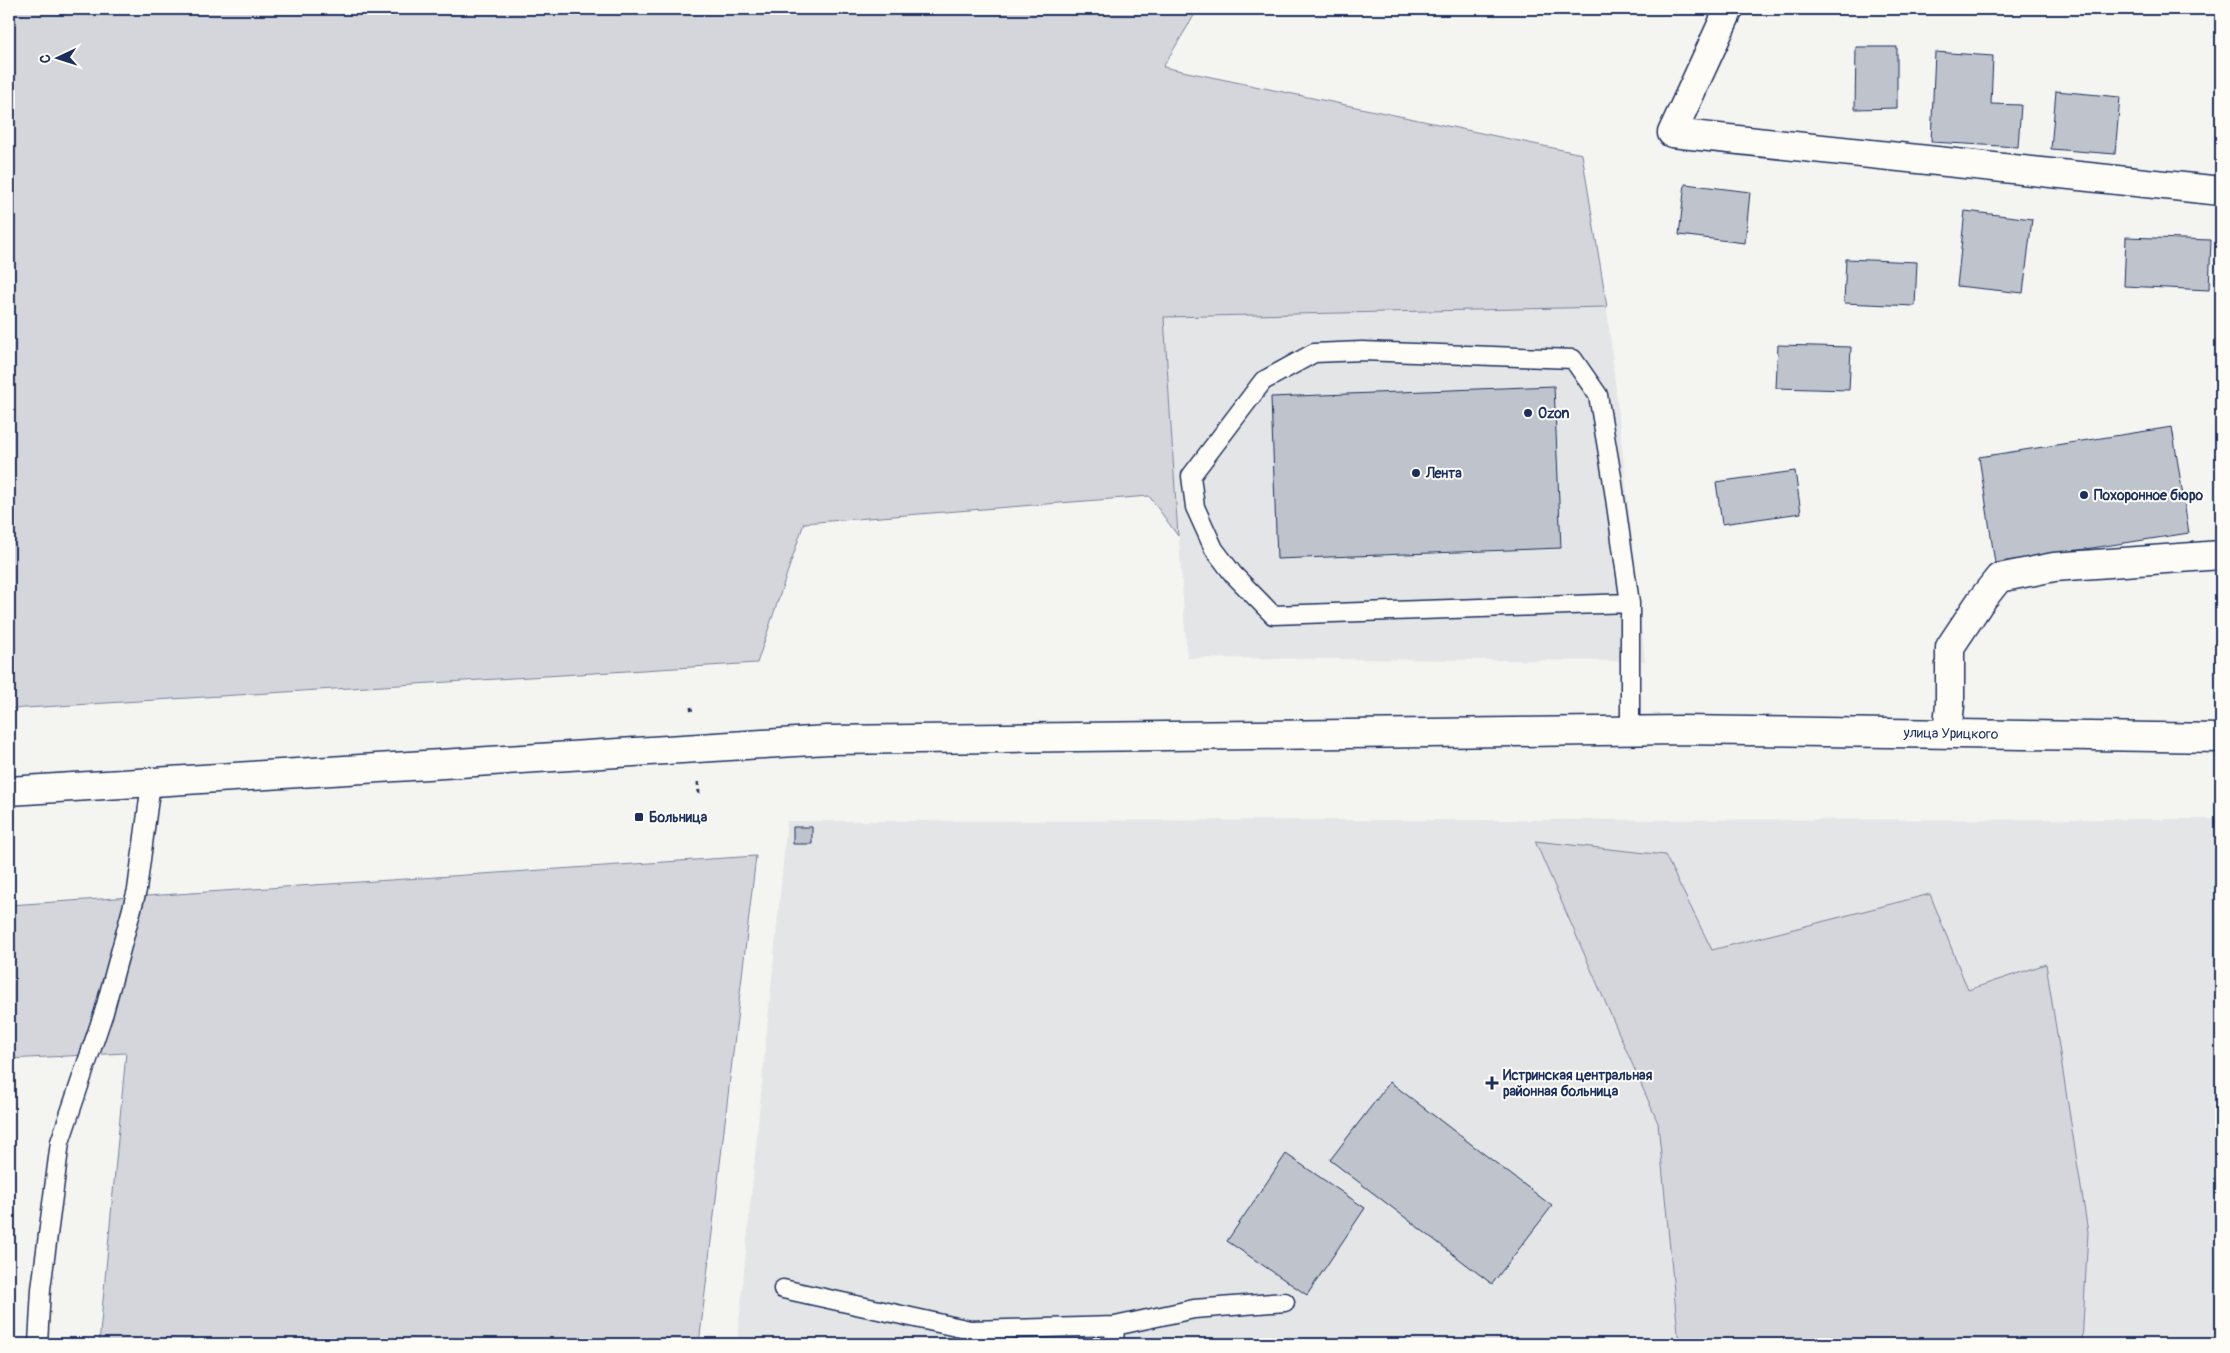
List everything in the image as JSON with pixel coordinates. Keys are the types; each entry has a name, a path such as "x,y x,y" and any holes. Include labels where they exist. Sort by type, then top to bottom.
{"street":[{"path":"1729,9 1672,134 2221,191"},
{"path":"1947,733 1950,705 1950,647 1980,602 1999,578 2054,567 2221,555"},
{"name":"улица Урицкого","path":"9,791 827,740 1680,730 2221,738"}],"lane":[{"path":"1630,603 1273,615 1233,574 1214,549 1195,508 1191,476 1263,381 1314,353 1362,351 1573,359 1598,395 1630,603 1630,731"},
{"path":"38,1344 41,1289 60,1142 104,1012 137,890 151,783"},
{"path":"783,1289 969,1337 1115,1326 1194,1309 1285,1302"},
{"path":"1114,1344 1115,1326"}],"shaded area":[{"path":"9,9 1198,9 1163,67 1582,154 1607,307 1164,317 1178,536 1149,496 804,523 757,663 9,709"},
{"path":"1607,307 1645,661 1187,658 1164,317"},
{"name":"Истринская центральная районная больница","path":"2221,819 2221,1344 737,1344 787,821"},
{"path":"1535,841 1665,855 1712,950 1930,894 1968,990 2046,964 2088,1232 2082,1344 1679,1344 1658,1123"},
{"path":"756,856 699,1344 99,1344 126,1053 9,1059 9,905"}],"building":[{"path":"1856,47 1897,47 1897,108 1855,109"},
{"path":"1935,52 1993,56 1991,104 2021,105 2018,147 1931,142"},
{"path":"2056,91 2120,97 2115,154 2051,149"},
{"path":"1685,184 1750,192 1745,243 1679,235"},
{"path":"1965,211 2032,219 2023,293 1957,286"},
{"path":"2126,237 2211,240 2209,290 2124,286"},
{"path":"1846,259 1917,262 1915,306 1844,303"},
{"path":"1778,345 1851,347 1849,390 1776,388"},
{"name":"Лента","path":"1554,386 1561,548 1277,559 1271,397"},
{"name":"Похоронное бюро","path":"2172,427 2189,533 1995,563 1979,457"},
{"path":"1795,471 1801,513 1722,524 1716,482"},
{"path":"793,827 812,827 812,844 793,844"},
{"path":"1390,1082 1552,1206 1492,1284 1330,1160"},
{"path":"1286,1154 1365,1208 1307,1295 1227,1241"}],"place":[{"name":"Ozon","path":"1528,413"},
{"name":"Лента","path":"1416,473"},
{"name":"Похоронное бюро","path":"2084,495"},
{"name":"Больница","path":"639,817"},
{"name":"Истринская центральная районная больница","path":"1492,1083"}]}
